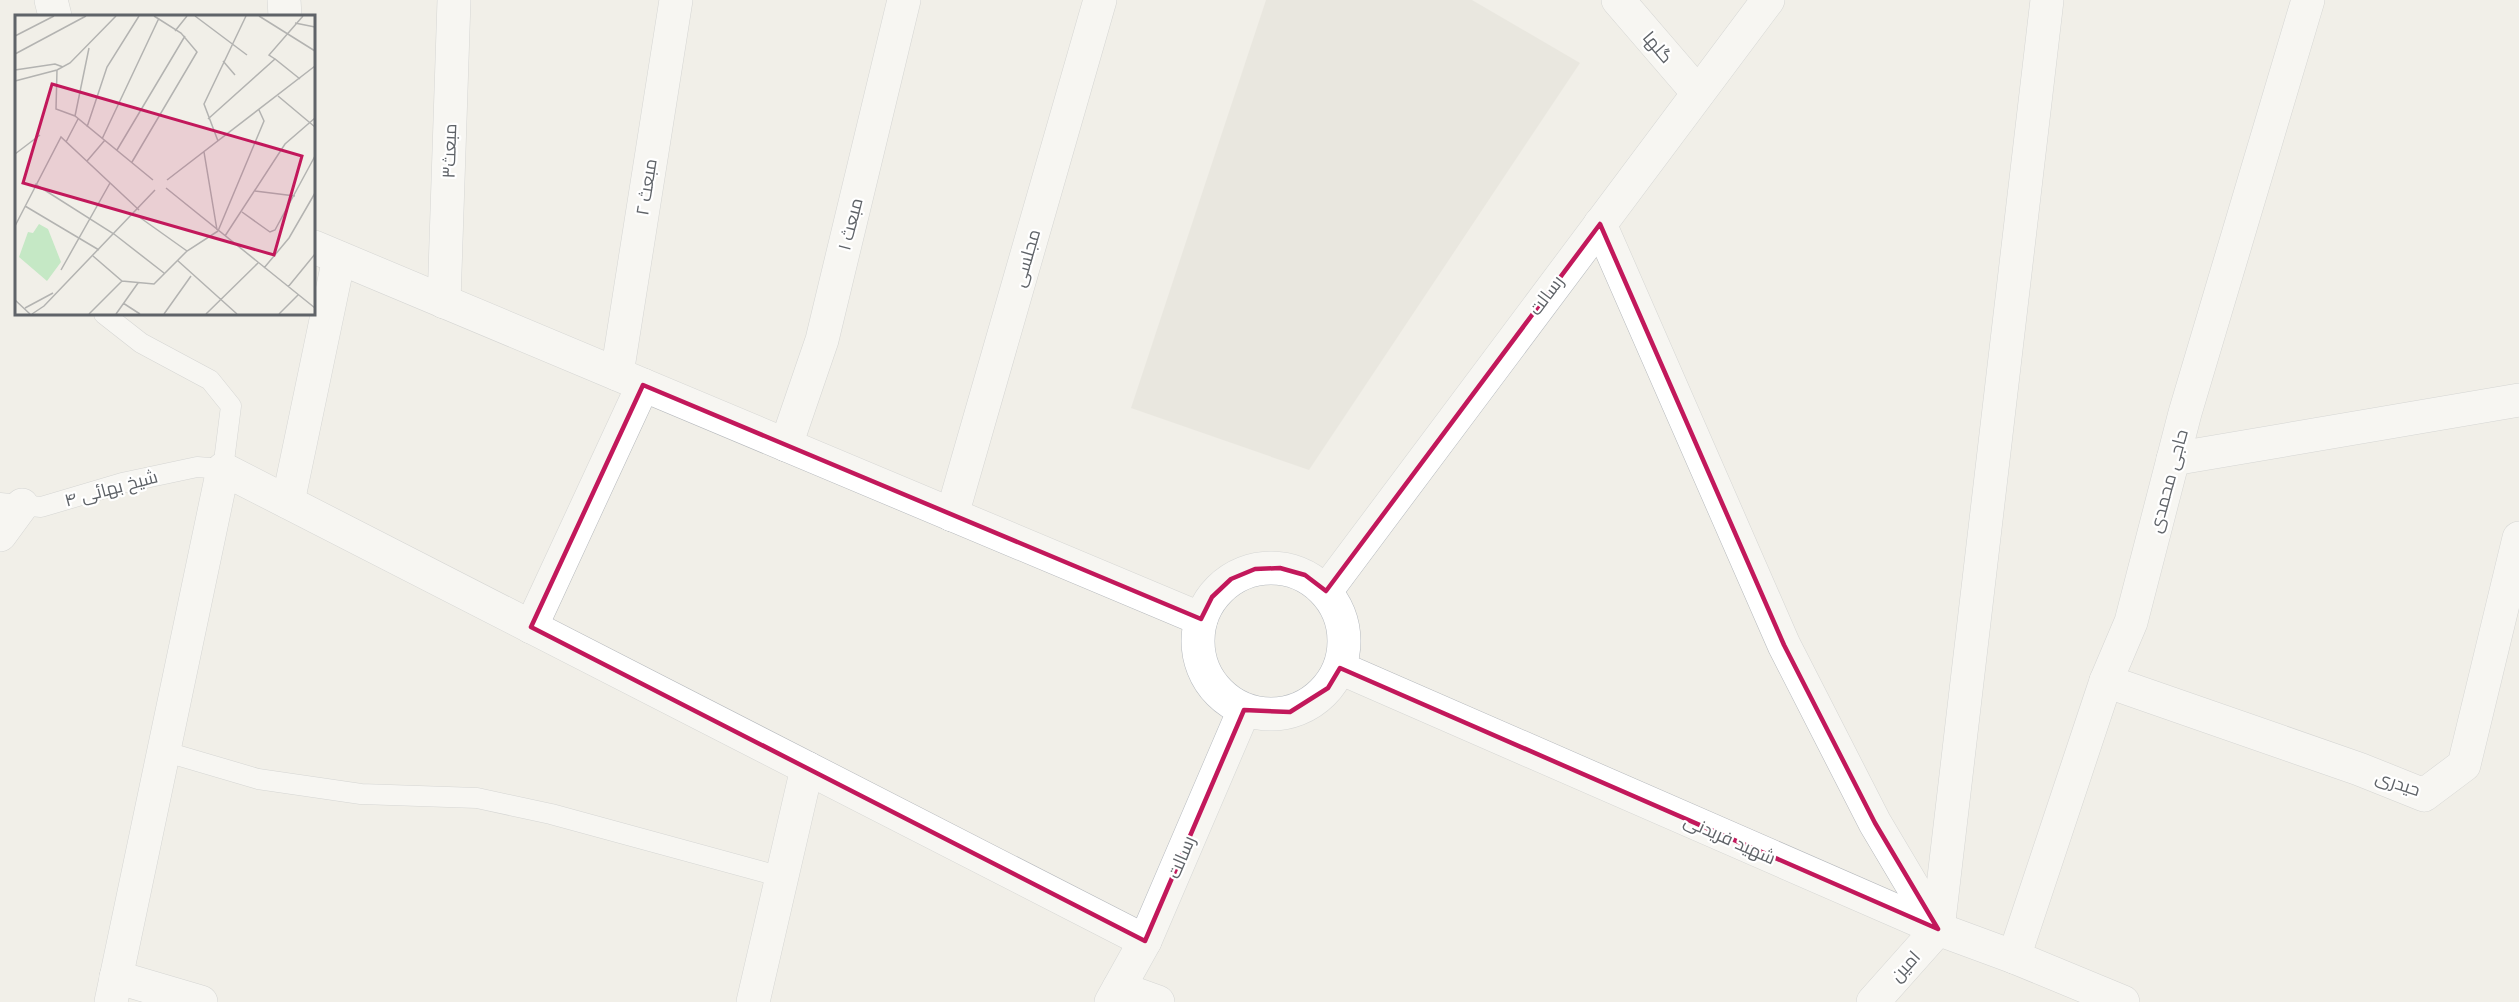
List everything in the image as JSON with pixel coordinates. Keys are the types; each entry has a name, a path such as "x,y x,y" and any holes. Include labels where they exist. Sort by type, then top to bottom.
{"street":[{"path":"51,0 55,15"},
{"path":"284,0 285,15"},
{"name":"مبعث۳","path":"444,302 454,0"},
{"name":"مبعث ۲","path":"531,627 630,380 676,0"},
{"name":"مبعث ۱","path":"786,445 822,340 904,0"},
{"name":"مجلسی","path":"952,515 1100,0"},
{"name":"گلها","path":"1618,0 1698,93"},
{"name":"رسالت","path":"1326,591 1768,0"},
{"path":"1938,930 2047,0"},
{"name":"حاجی محمدی","path":"2014,957 2106,681 2131,622 2173,459 2307,0"},
{"path":"1600,224 1784,645 1875,823 1938,930"},
{"path":"288,502 326,252 1201,619"},
{"path":"2173,459 2519,400"},
{"path":"201,1002 113,990 223,469 1145,941"},
{"path":"0,535 11,504"},
{"name":"حیدری","path":"2106,681 2359,769 2424,795 2464,765 2519,538"},
{"path":"1280,568 1305,575 1326,591 1337,608 1344,627 1345,648 1340,668 1328,688 1311,703 1290,712 1267,715 1244,710 1225,699 1210,683 1200,663 1197,641 1201,619 1212,597 1231,579 1255,569 1280,568"},
{"name":"شهید فریدنی","path":"1340,668 1938,930 2014,957 2123,1002"},
{"name":"رسالت","path":"1115,995 1145,941 1244,710"},
{"path":"753,1002 807,768"},
{"name":"امین","path":"1873,1002 1938,930"},
{"path":"1115,995 1158,1002"}],"lane":[{"path":"105,315 141,344 210,380 231,406 223,469"},
{"name":"شیخ بهائی ۴","path":"11,504 41,507 122,483 197,467 223,469"},
{"path":"163,751 258,779 361,794 477,798 551,814 782,877"}],"highlighted area":[{"path":"1600,224 1784,645 1875,823 1938,929 1340,668 1328,688 1290,712 1244,710 1145,941 531,627 643,385 1201,619 1212,597 1231,579 1255,569 1280,568 1305,575 1326,591"}],"shaded area":[{"path":"1266,0 1472,0 1580,63 1309,470 1131,408"}]}
